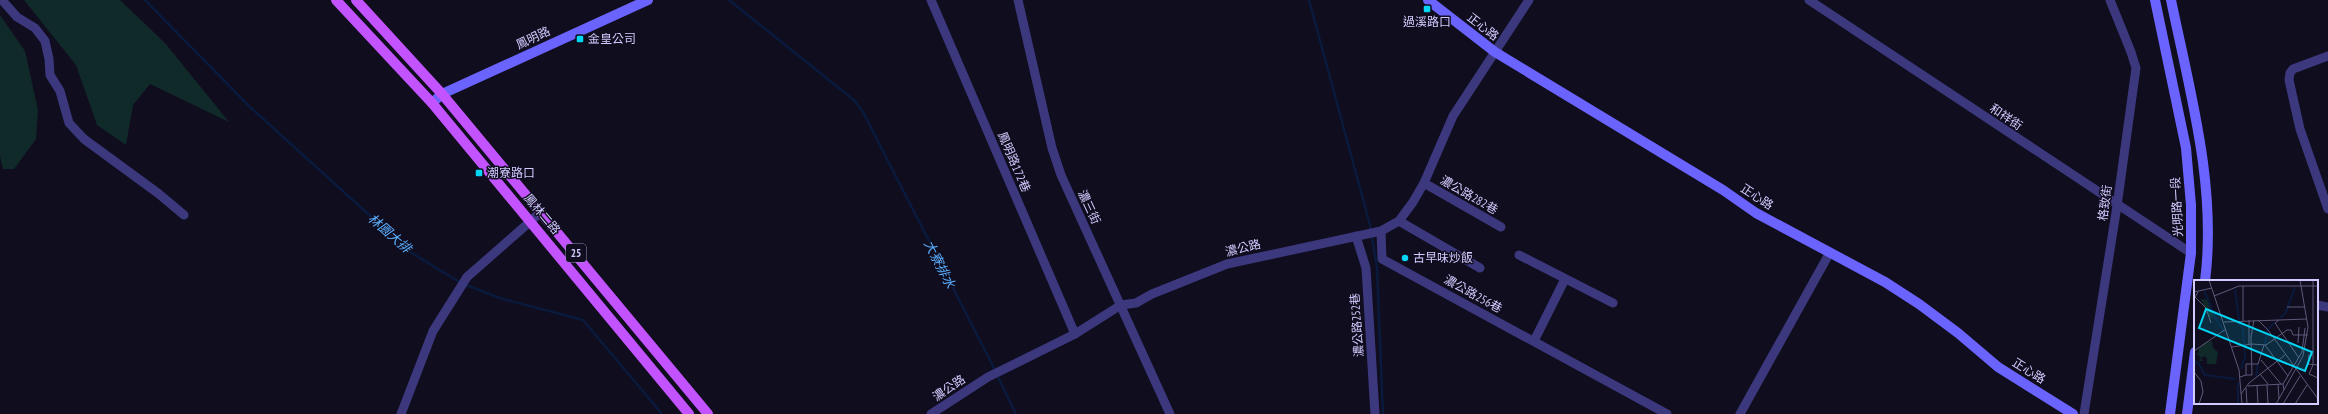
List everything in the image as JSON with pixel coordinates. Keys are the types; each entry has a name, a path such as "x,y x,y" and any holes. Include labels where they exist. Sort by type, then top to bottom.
{"main road":[{"name":"鳳林二路","path":"336,0 432,103 689,414"},
{"name":"鳳林二路","path":"356,0 442,94 708,414"}],"street":[{"path":"2,0 17,17 35,28 45,41 49,59 50,75 60,91 69,123 84,139 160,194 184,215"},
{"name":"鳳明路","path":"432,103 442,94 648,0"},
{"name":"鳳明路172巷","path":"931,0 1075,334"},
{"name":"濃三街","path":"1018,0 1052,148 1061,175 1170,414"},
{"name":"正心路","path":"1428,0 1495,52 1723,190 1756,214 1829,254 1885,282 1919,304 1958,333 1998,367 2074,414"},
{"name":"濃公路","path":"931,414 988,377 1075,334 1121,305 1136,303 1152,294 1227,264 1375,233 1399,221 1424,183 1453,116 1529,0"},
{"name":"和祥街","path":"1809,0 2117,206 2191,253"},
{"name":"格致街","path":"2084,414 2117,206 2136,68 2110,0"},
{"name":"光明路一段","path":"2155,0 2186,148 2191,205 2191,253 2170,414"},
{"path":"2171,0 2201,144 2206,206 2207,263 2204,280"},
{"path":"2328,56 2293,69 2290,73 2289,80 2300,129 2328,209"},
{"name":"濃公路282巷","path":"1424,183 1501,228"},
{"path":"400,414 433,331 467,277 541,212"},
{"path":"1399,221 1480,268"},
{"name":"濃公路256巷","path":"1375,233 1382,259 1667,414"},
{"name":"濃公路252巷","path":"1356,236 1366,268 1375,414"},
{"path":"1740,414 1829,254"},
{"path":"1519,255 1613,303"},
{"path":"1534,341 1565,278"},
{"path":"2318,306 2328,307"},
{"path":"2187,414 2194,360"}],"green space":[{"path":"24,0 120,0 165,43 229,122 150,84 133,105 126,145 97,125 76,65"},
{"path":"0,15 25,51 38,110 36,139 14,169 3,169 0,156"}],"waterway":[{"name":"林園大排","path":"145,0 249,106 410,252 461,283"},
{"name":"大寮排水","path":"729,0 855,101 864,114 995,370"},
{"path":"1309,0 1370,225 1377,268 1383,414"},
{"name":"林園大排","path":"466,285 503,299 583,320 662,414"},
{"name":"大寮排水","path":"997,375 1016,414"}],"place":[{"name":"過溪路口","path":"1427,9"},
{"name":"金皇公司","path":"580,39"},
{"name":"潮寮路口","path":"479,173"},
{"name":"古早味炒飯","path":"1405,258"}]}
